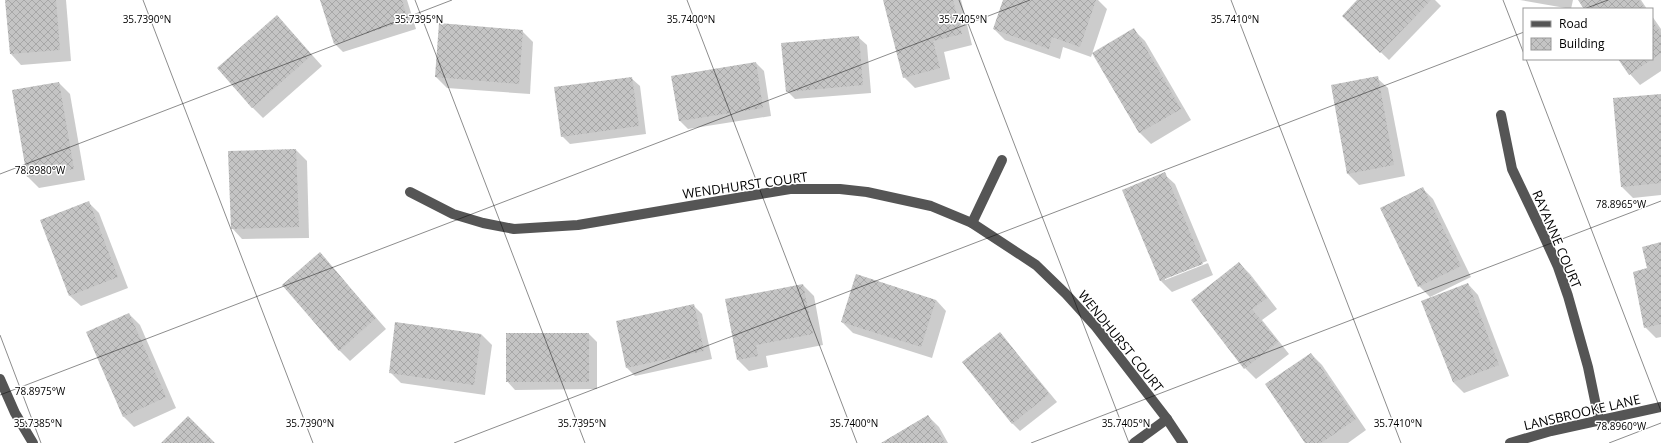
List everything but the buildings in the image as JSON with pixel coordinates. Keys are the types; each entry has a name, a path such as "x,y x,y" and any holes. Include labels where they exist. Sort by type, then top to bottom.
{"street":[{"name":"RAYANNE COURT","path":"1501,115 1512,168 1558,267 1568,296 1588,367 1599,420"},
{"path":"972,223 1002,160"},
{"name":"WENDHURST COURT","path":"410,192 453,214 484,223 514,229 578,225 782,191 817,188 840,189 894,197 931,206 972,223 1036,265 1066,294 1096,327 1167,419 1183,443"},
{"path":"0,379 15,413 33,443"},
{"name":"LANSBROOKE LANE","path":"1510,443 1551,431 1661,407"},
{"path":"1134,443 1167,419"}]}
